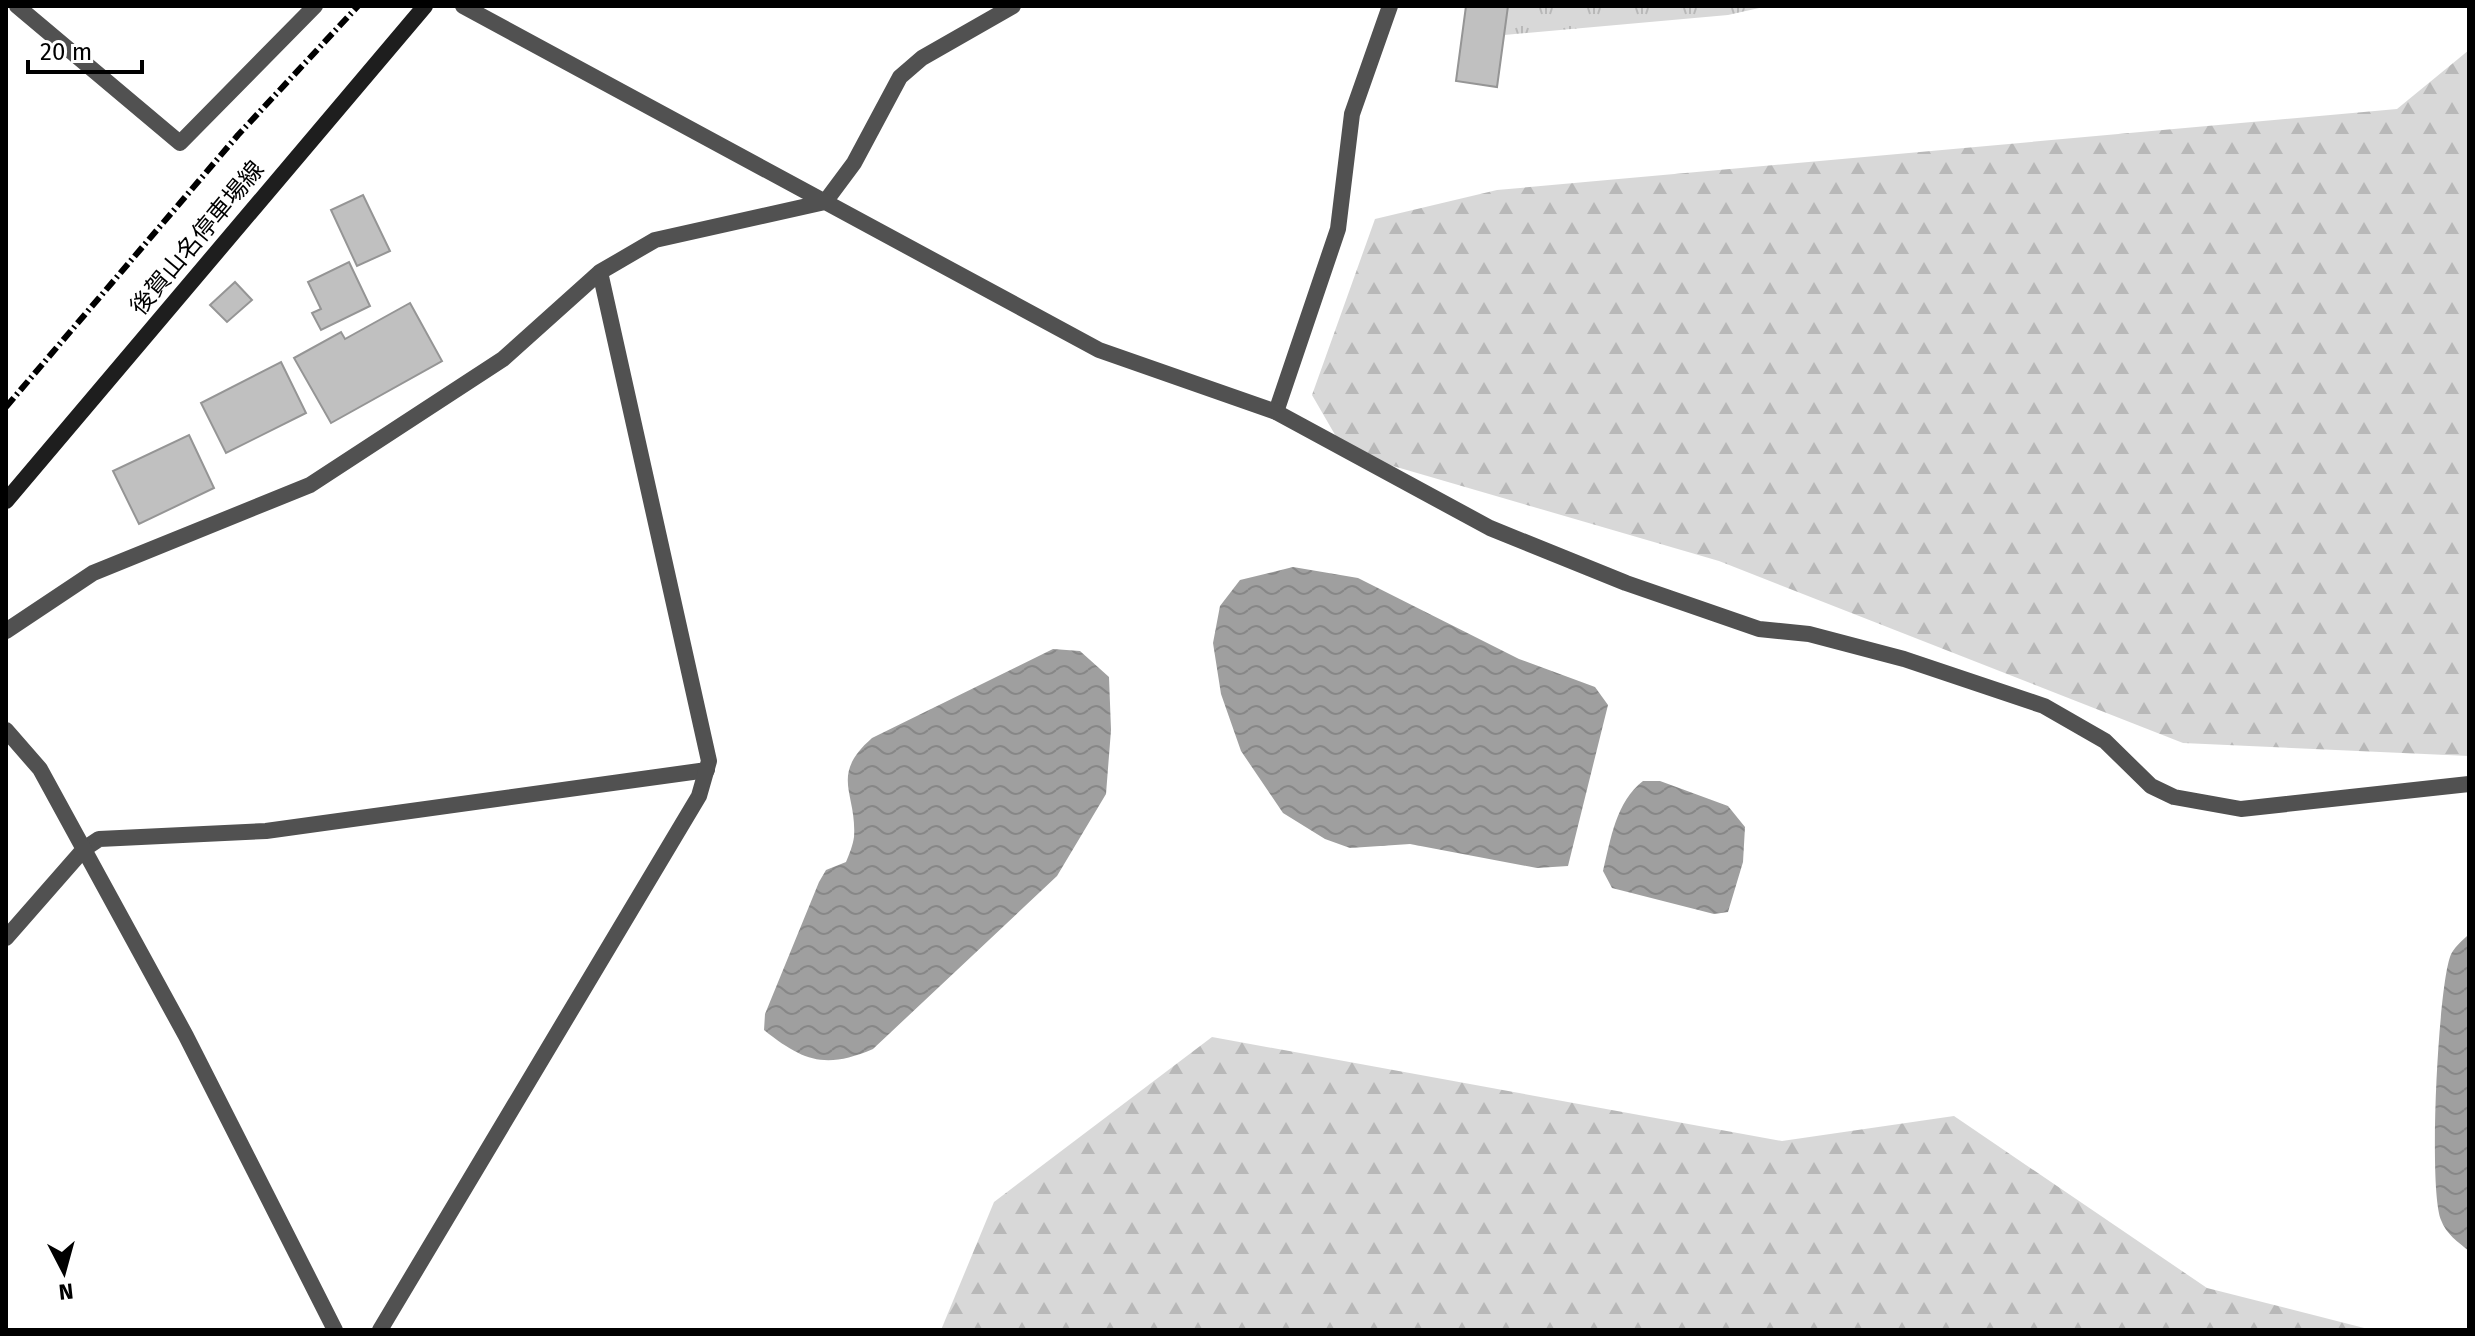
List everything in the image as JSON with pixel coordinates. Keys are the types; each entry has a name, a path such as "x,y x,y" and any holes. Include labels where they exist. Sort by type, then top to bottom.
{"main road":[{"name":"後賀山名停車場線","path":"6,501 425,6"}],"street":[{"path":"17,6 180,143 315,6"},
{"path":"463,6 1099,350 1276,412 1490,528 1626,583 1759,629 1809,634 1904,659 2044,706 2105,741 2151,786 2174,797 2241,809 2469,784"},
{"path":"6,631 93,573 310,485 503,359 600,272 655,240 825,202 854,163 900,77 922,58 1013,6"},
{"path":"1276,412 1338,229 1352,114 1390,6"},
{"path":"380,1330 699,796 709,761 600,272"},
{"path":"6,730 40,769 84,849 186,1036 335,1330"},
{"path":"6,938 84,849 99,839 266,831 707,770"}],"green space":[{"path":"1508,6 1768,6 1728,15 1504,35"},
{"path":"2469,50 2469,756 2183,743 1719,561 1345,452 1312,395 1375,219 1497,190 2397,109"},
{"path":"1212,1037 1782,1141 1954,1116 2207,1288 2372,1330 941,1330 994,1202"}],"water":[{"path":"1293,567 1358,578 1519,659 1595,687 1608,705 1568,866 1537,868 1410,844 1350,848 1325,839 1283,813 1241,751 1221,694 1213,643 1220,606 1240,580"},
{"path":"1053,649 1080,651 1109,677 1111,730 1106,794 1057,876 873,1049 842,1059 816,1059 778,1041 764,1030 765,1014 819,882 826,870 846,862 851,850 854,821 848,774 859,751 872,738"},
{"path":"1643,781 1660,781 1728,806 1745,827 1743,862 1728,912 1714,914 1612,888 1603,871 1612,834 1626,799"},
{"path":"2469,934 2469,1251 2449,1234 2441,1220 2437,1201 2435,1132 2438,1047 2446,977 2451,954"}],"building":[{"path":"1466,6 1508,6 1497,87 1456,81"},
{"path":"363,195 390,251 357,266 331,210"},
{"path":"349,262 370,306 321,330 312,313 321,309 308,282"},
{"path":"235,282 252,300 227,322 210,305"},
{"path":"410,303 442,361 331,423 294,358 341,332 345,339"},
{"path":"281,362 306,413 226,453 201,403"},
{"path":"189,435 214,488 139,524 113,471"}],"railway":[{"path":"6,407 238,135 358,6"}]}
